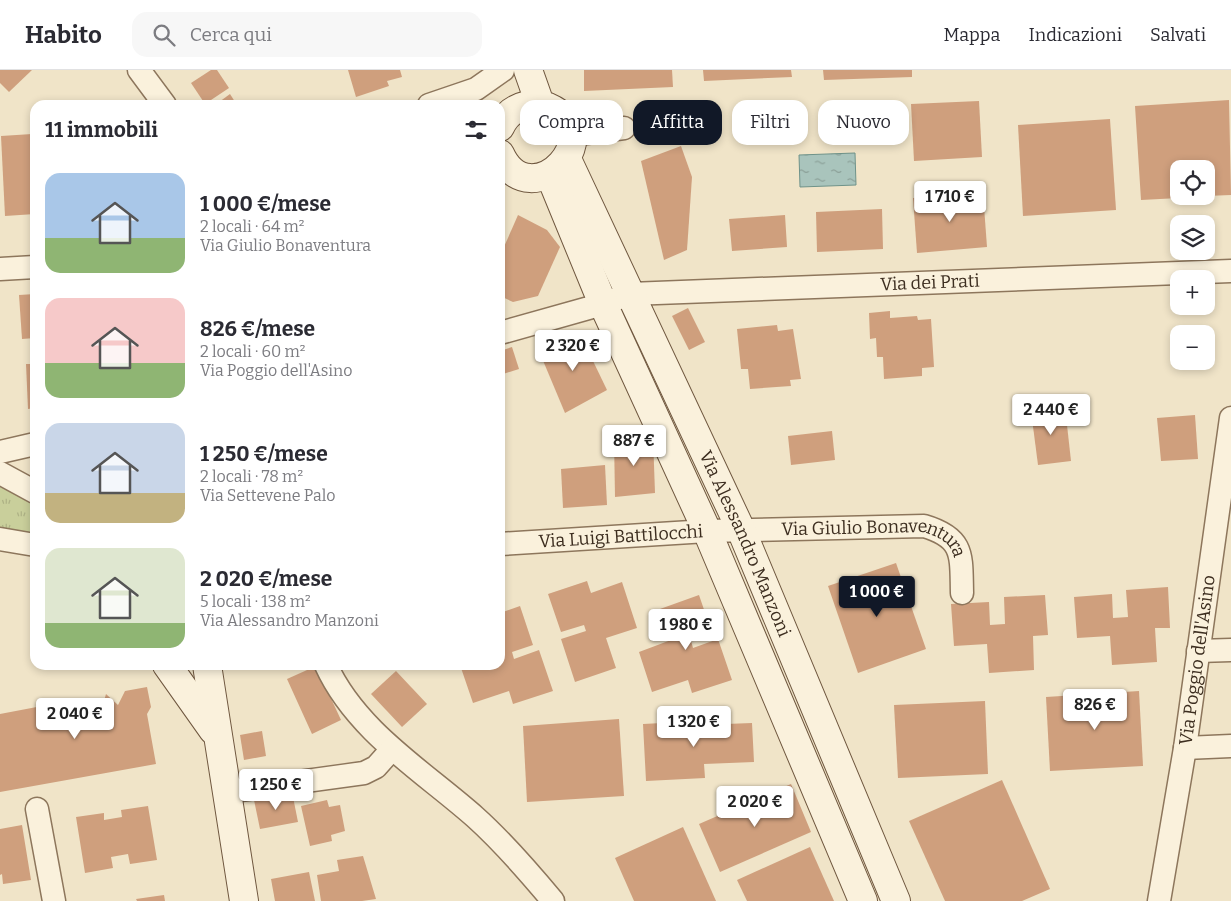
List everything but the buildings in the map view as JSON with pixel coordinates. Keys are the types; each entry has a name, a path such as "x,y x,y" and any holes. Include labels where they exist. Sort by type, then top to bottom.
{"street":[{"path":"139,70 161,100"},
{"path":"444,100 476,89 503,70"},
{"path":"515,70 518,113"},
{"path":"518,113 528,70"},
{"path":"518,113 552,108 561,114 568,123 563,156"},
{"path":"505,166 530,178 563,156 624,128"},
{"name":"Via Alessandro Manzoni","path":"563,156 742,532 896,901"},
{"name":"Via Alessandro Manzoni","path":"563,156 603,304 707,531 863,901"},
{"path":"0,269 30,267"},
{"name":"Via dei Prati","path":"505,332 603,304 630,294 1231,271"},
{"name":"Via Poggio dell'Asino","path":"1159,901 1185,748 1231,418"},
{"path":"0,452 30,445"},
{"path":"0,472 30,489"},
{"name":"Via Giulio Bonaventura","path":"742,532 924,526 948,536 959,550 962,594"},
{"name":"Via Luigi Battilocchi","path":"505,544 707,531 742,532"},
{"path":"0,539 30,544"},
{"path":"1198,651 1231,650"},
{"path":"170,670 218,738"},
{"path":"208,670 244,901"},
{"path":"329,670 351,705 392,749 497,838 553,901"},
{"path":"1185,748 1231,746"},
{"path":"226,792 364,773 376,767 392,749"},
{"path":"36,809 54,901"}],"green space":[{"path":"0,483 10,485 30,501 30,538 0,532"}],"water":[{"path":"855,153 856,185 800,187 799,155"}]}
